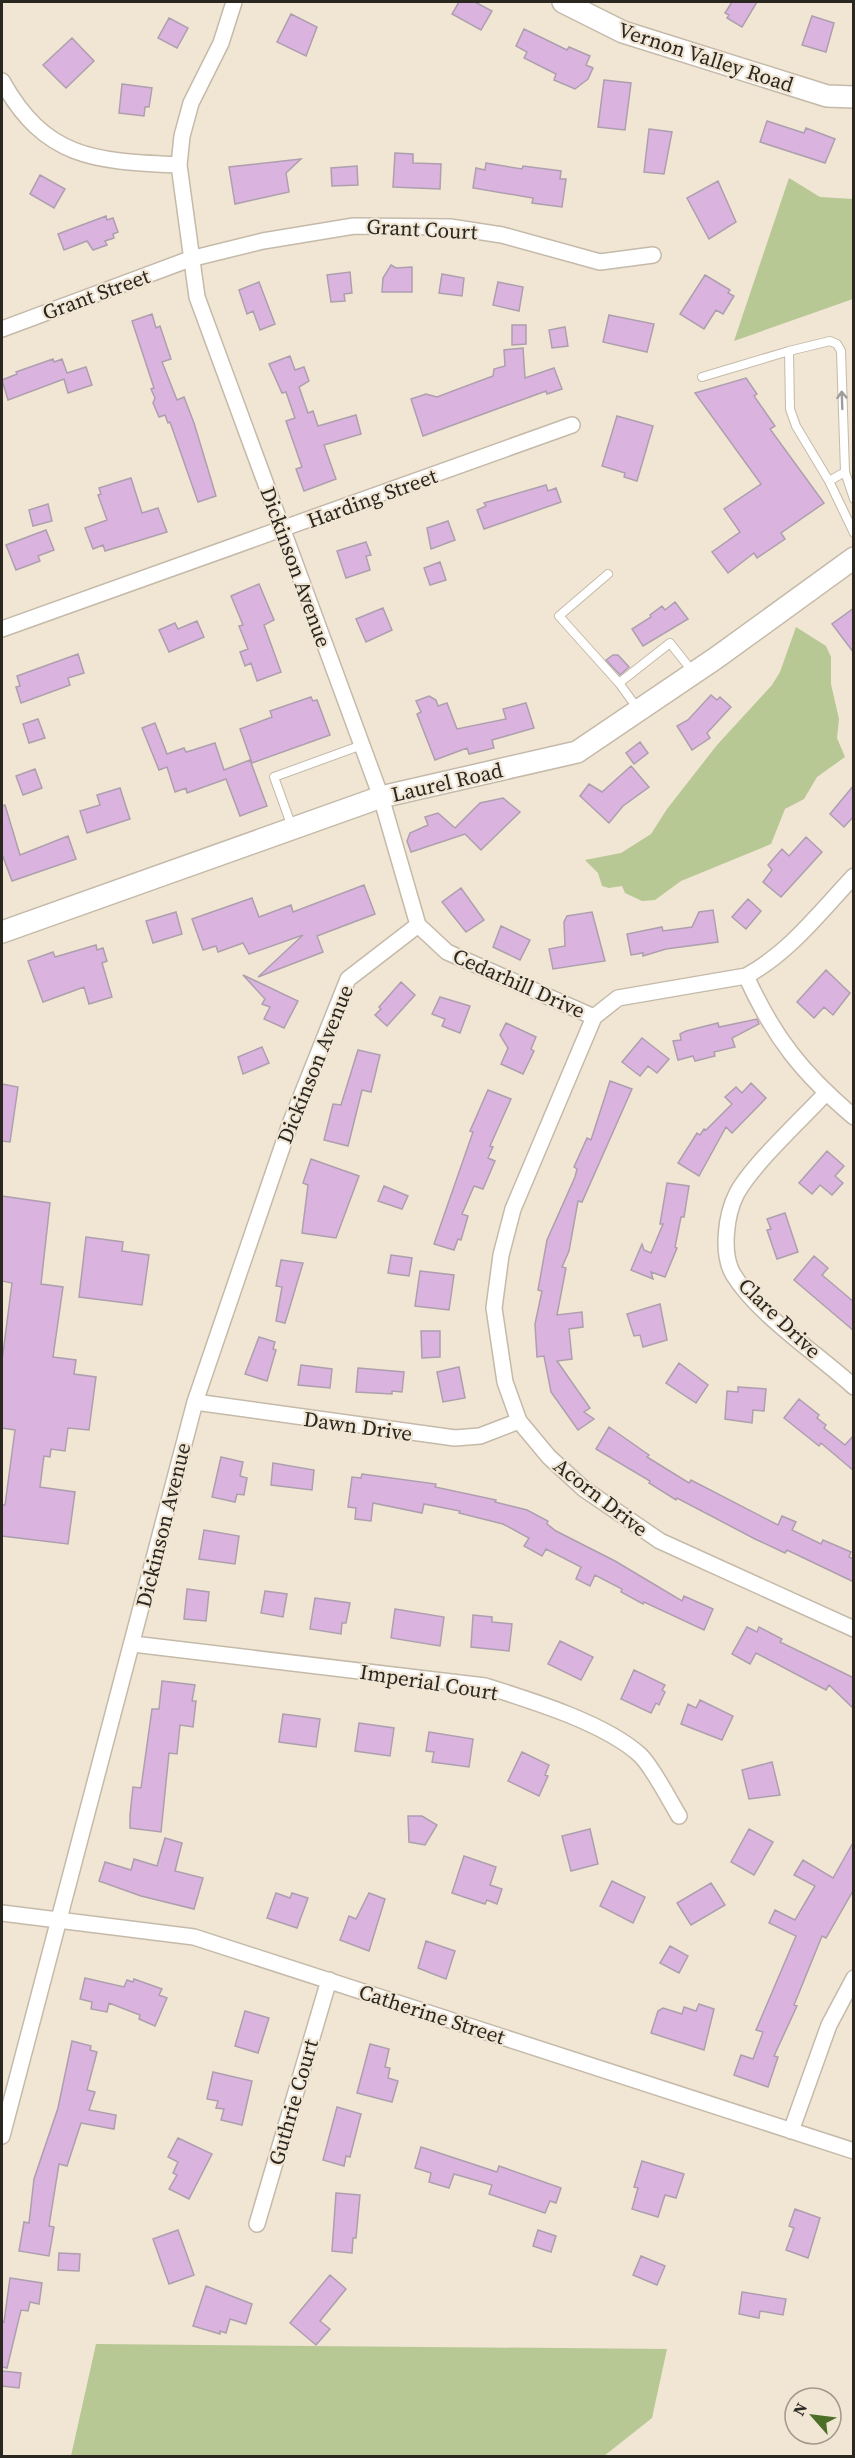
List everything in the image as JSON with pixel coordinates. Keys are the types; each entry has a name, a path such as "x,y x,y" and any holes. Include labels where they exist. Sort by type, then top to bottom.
{"main road":[{"name":"Vernon Valley Road","path":"563,2 623,32 827,96 854,97"},
{"name":"Laurel Road","path":"2,932 381,797 577,752 694,673 854,558"}],"street":[{"name":"Dickinson Avenue","path":"2,2136 195,1402 290,1124 348,979 418,925 381,797 197,297 190,259 179,165 182,136 191,102 222,43 234,2"},
{"path":"2,81 14,103 32,124 62,148 97,159 179,165"},
{"name":"Grant Court","path":"190,259 263,241 354,226 450,227 502,235 600,262 653,255"},
{"name":"Grant Street","path":"2,329 190,259"},
{"name":"Harding Street","path":"2,629 572,425"},
{"path":"594,1017 618,998 746,976 782,952 854,876"},
{"name":"Cedarhill Drive","path":"418,925 447,952 594,1017"},
{"path":"746,976 763,1014 795,1062 826,1094 854,1118"},
{"name":"Acorn Drive","path":"594,1017 513,1209 501,1255 494,1308 505,1382 519,1422 549,1457 584,1489 660,1541 854,1629"},
{"name":"Clare Drive","path":"826,1094 737,1193 728,1219 727,1244 732,1272 749,1295 854,1387"},
{"name":"Dawn Drive","path":"195,1402 455,1438 480,1436 519,1422"},
{"name":"Imperial Court","path":"133,1644 485,1686 531,1701 602,1730 641,1755 679,1816"},
{"name":"Catherine Street","path":"2,1913 194,1937 854,2151"},
{"path":"791,2131 829,2025 854,1978"},
{"name":"Guthrie Court","path":"257,2224 329,1980"}],"lane":[{"path":"702,377 789,351 830,341 837,344 841,351 845,472 854,499"},
{"path":"789,351 792,416 829,481 854,533"},
{"path":"829,481 845,472"},
{"path":"608,574 559,616 619,682 639,710"},
{"path":"619,682 670,643 694,673"},
{"path":"292,828 274,777 362,745"}],"green space":[{"path":"789,178 820,197 853,199 853,299 734,341"},
{"path":"796,627 826,646 831,657 831,684 839,719 837,738 845,757 817,777 804,799 785,809 771,844 681,881 655,900 642,901 625,893 622,886 609,888 602,886 598,873 585,860 621,853 651,834 667,809 717,745 772,685 780,672"},
{"path":"96,2344 667,2349 652,2418 604,2456 71,2456"}],"building":[{"path":"459,2 475,2 492,11 481,30 452,14"},
{"path":"732,2 757,2 742,27 727,18 729,15 725,13"},
{"path":"291,14 317,27 306,56 277,42"},
{"path":"812,16 834,23 826,52 802,45"},
{"path":"169,18 188,28 177,48 158,38"},
{"path":"524,29 567,50 569,47 590,56 586,65 593,68 588,79 575,89 554,80 556,74 524,58 527,52 516,46"},
{"path":"72,38 94,61 66,88 43,65"},
{"path":"604,80 631,83 625,130 598,127"},
{"path":"122,84 152,88 149,107 145,107 144,116 119,113"},
{"path":"767,121 804,133 806,128 835,139 825,163 760,142"},
{"path":"649,129 672,132 664,174 644,172"},
{"path":"395,153 413,154 413,163 441,164 440,189 393,187"},
{"path":"301,159 286,173 289,192 235,204 229,167"},
{"path":"486,163 522,169 523,166 561,171 560,179 566,179 562,207 532,203 533,198 473,188 476,168 485,170"},
{"path":"357,166 358,185 332,186 331,168"},
{"path":"40,175 65,189 54,208 30,194"},
{"path":"718,181 736,222 709,239 687,198"},
{"path":"106,216 107,220 113,218 118,232 113,234 114,238 105,241 107,245 93,250 87,241 64,250 58,234"},
{"path":"391,265 396,268 412,267 412,292 382,292 383,278"},
{"path":"350,272 352,293 344,294 345,301 331,302 327,275"},
{"path":"442,274 464,278 462,296 439,293"},
{"path":"705,275 730,290 728,293 734,296 723,314 716,310 704,329 680,314"},
{"path":"259,282 275,324 260,330 253,311 247,314 239,290"},
{"path":"498,282 523,287 519,311 493,305"},
{"path":"152,314 156,328 160,326 171,359 162,362 177,400 184,397 216,496 198,502 170,422 168,423 165,415 159,417 153,403 155,398 151,389 154,388 132,321"},
{"path":"609,315 654,324 647,352 603,342"},
{"path":"512,325 526,325 526,344 512,345"},
{"path":"565,327 568,346 552,348 549,330"},
{"path":"523,348 525,378 554,368 562,389 547,394 546,391 423,436 411,399 426,394 437,397 493,376 494,369 505,366 504,350"},
{"path":"290,356 295,370 304,367 309,381 299,387 308,413 313,411 318,426 356,415 361,434 324,445 336,479 304,491 296,469 302,467 286,421 295,418 286,392 282,393 269,364"},
{"path":"53,359 54,362 62,359 67,373 86,367 92,385 68,393 64,379 8,400 2,380 17,374 16,372"},
{"path":"746,378 757,394 754,396 775,426 770,429 824,503 781,533 785,539 757,558 754,553 728,573 712,552 740,532 724,509 761,484 695,393"},
{"path":"617,416 653,426 637,481 624,477 625,473 602,466"},
{"path":"131,478 142,513 158,508 167,532 105,551 103,545 93,549 85,528 107,520 98,495 101,494 99,488"},
{"path":"546,485 548,491 556,488 561,502 484,529 477,510 486,506 484,503"},
{"path":"48,504 52,521 33,526 29,510"},
{"path":"448,521 455,540 431,549 427,528"},
{"path":"46,530 54,550 38,556 40,561 16,570 6,545"},
{"path":"366,542 371,555 366,556 370,570 346,578 337,551"},
{"path":"440,562 446,580 430,585 424,568"},
{"path":"259,584 274,620 264,625 281,672 257,681 251,663 245,666 240,652 248,649 239,626 243,625 231,596"},
{"path":"675,602 688,619 643,646 632,629 651,617 650,615 662,606 665,610"},
{"path":"383,608 392,630 366,642 356,619"},
{"path":"854,608 854,653 832,624"},
{"path":"197,621 204,637 169,652 159,630 175,623 178,629"},
{"path":"78,654 84,673 68,678 70,685 21,703 16,687 20,686 17,676"},
{"path":"613,655 618,655 629,667 620,675 606,660"},
{"path":"711,695 717,700 720,697 731,707 707,733 710,738 692,750 677,726 688,720"},
{"path":"429,696 436,700 438,706 447,703 457,729 506,719 503,709 526,703 534,728 492,740 494,748 469,754 467,748 435,760 417,714 421,712 416,701"},
{"path":"311,697 313,701 317,700 330,735 252,763 240,729 272,717 270,711"},
{"path":"38,719 45,738 29,743 23,724"},
{"path":"155,723 167,754 184,748 186,752 215,743 224,770 250,760 267,806 240,816 226,779 187,793 186,788 175,792 167,767 159,770 142,728"},
{"path":"640,742 648,753 634,764 626,753"},
{"path":"631,766 649,787 623,806 609,823 580,796 589,784 602,792"},
{"path":"35,769 42,788 23,795 16,776"},
{"path":"854,785 854,816 844,827 830,814"},
{"path":"120,788 130,819 87,833 80,811 100,805 97,795"},
{"path":"503,798 520,812 481,850 465,834 411,852 407,841 410,833 428,825 425,817 438,813 455,828 480,803"},
{"path":"5,805 20,855 68,836 76,859 12,881 2,854 2,806"},
{"path":"806,837 822,852 781,897 763,882 772,870 768,865 782,849 789,856"},
{"path":"364,885 375,914 317,936 323,952 258,977 303,935 249,954 243,943 218,952 216,946 203,950 192,919 252,898 259,917 291,905 293,912"},
{"path":"461,888 484,920 466,932 442,902"},
{"path":"748,899 761,911 746,929 732,917"},
{"path":"713,910 718,942 666,949 643,956 643,953 631,955 627,934 662,927 663,931 692,927 699,912"},
{"path":"176,912 182,934 153,943 146,921"},
{"path":"592,912 605,961 553,969 549,949 565,946 564,922 567,916"},
{"path":"501,926 530,940 520,960 493,947"},
{"path":"96,945 97,950 103,948 107,961 102,963 112,997 89,1004 84,987 43,1002 28,961 53,952 55,957"},
{"path":"826,970 850,993 833,1015 824,1007 814,1018 797,1002"},
{"path":"243,975 298,1001 284,1028 264,1019 270,1007 262,1004 265,999"},
{"path":"401,982 415,995 387,1026 375,1015 381,1009 379,1007"},
{"path":"440,997 470,1006 460,1033 442,1026 445,1019 432,1014"},
{"path":"757,1019 759,1024 732,1038 735,1047 714,1052 715,1056 695,1061 693,1056 678,1060 673,1041 681,1040 680,1034 718,1023 719,1027"},
{"path":"506,1023 536,1037 531,1049 534,1051 523,1074 501,1064 508,1048 500,1035"},
{"path":"642,1038 669,1059 657,1073 648,1066 640,1076 622,1062"},
{"path":"262,1047 269,1063 243,1074 238,1057"},
{"path":"358,1050 380,1055 371,1092 362,1090 348,1146 324,1140 333,1104 341,1105"},
{"path":"610,1081 632,1089 582,1202 578,1201 569,1251 562,1267 566,1268 557,1315 582,1312 583,1327 569,1329 572,1359 557,1361 590,1408 584,1412 594,1419 578,1430 551,1392 544,1356 537,1357 535,1324 542,1291 538,1290 547,1240 575,1177 577,1169 574,1167 587,1138 591,1140"},
{"path":"751,1083 766,1098 732,1133 726,1127 699,1176 678,1163 697,1133 700,1135 732,1104 725,1097 736,1087 742,1093"},
{"path":"2,1084 18,1087 10,1142 2,1141"},
{"path":"488,1090 511,1099 490,1146 493,1147 488,1158 495,1161 483,1189 474,1186 462,1214 468,1216 461,1240 458,1239 454,1250 434,1244 473,1132 470,1131"},
{"path":"827,1151 844,1166 835,1176 843,1183 832,1195 820,1185 812,1194 799,1183"},
{"path":"311,1159 359,1176 336,1238 302,1233 308,1185 303,1183"},
{"path":"667,1183 689,1186 684,1217 681,1217 675,1247 677,1248 665,1277 651,1272 653,1279 631,1270 642,1244 644,1250 651,1253 663,1224 660,1224"},
{"path":"384,1186 408,1196 402,1209 378,1201"},
{"path":"2,1196 50,1203 41,1284 63,1287 53,1357 76,1360 74,1374 96,1377 89,1430 68,1428 65,1451 51,1449 50,1457 44,1456 40,1487 75,1492 68,1544 2,1536 2,1505 5,1505 15,1430 2,1428 2,1361 12,1283 2,1281"},
{"path":"785,1213 798,1252 777,1259 767,1230 771,1229 767,1219"},
{"path":"86,1237 123,1242 122,1251 149,1255 142,1305 79,1297"},
{"path":"391,1255 412,1258 409,1276 388,1273"},
{"path":"814,1256 828,1268 822,1275 854,1302 854,1331 794,1280"},
{"path":"281,1260 303,1263 285,1323 276,1321 282,1287 276,1286"},
{"path":"420,1271 454,1275 449,1310 415,1306"},
{"path":"660,1304 667,1340 643,1347 640,1335 634,1336 627,1314"},
{"path":"421,1331 440,1331 440,1357 422,1358"},
{"path":"259,1337 275,1342 273,1349 276,1350 267,1381 245,1374"},
{"path":"679,1363 708,1385 696,1403 666,1383"},
{"path":"301,1365 332,1369 330,1388 298,1385"},
{"path":"459,1367 465,1398 443,1402 437,1372"},
{"path":"358,1368 404,1372 402,1392 392,1391 392,1394 356,1392"},
{"path":"738,1387 766,1389 764,1411 753,1410 752,1423 725,1419 727,1391 738,1392"},
{"path":"799,1399 819,1415 817,1418 826,1425 824,1428 845,1445 854,1435 854,1471 821,1443 819,1446 784,1418"},
{"path":"609,1427 649,1455 647,1457 689,1483 691,1480 778,1525 782,1516 796,1522 792,1530 821,1544 823,1540 851,1552 849,1557 854,1559 854,1582 787,1550 785,1553 755,1539 677,1498 676,1500 649,1483 650,1481 596,1449"},
{"path":"221,1457 243,1462 240,1476 247,1478 244,1495 237,1494 235,1502 212,1497"},
{"path":"273,1463 314,1470 312,1490 271,1485"},
{"path":"362,1474 436,1484 435,1487 496,1500 495,1502 527,1510 548,1521 547,1524 556,1531 615,1561 682,1601 684,1596 713,1609 704,1630 644,1602 643,1604 621,1592 622,1589 595,1575 590,1586 576,1579 581,1567 546,1549 542,1556 524,1546 529,1538 503,1524 459,1513 460,1511 424,1504 422,1513 373,1503 371,1521 355,1519 356,1508 348,1507 352,1477 361,1478"},
{"path":"204,1530 239,1536 235,1564 199,1559"},
{"path":"187,1589 209,1592 206,1621 184,1619"},
{"path":"265,1591 287,1594 283,1617 261,1613"},
{"path":"315,1598 350,1603 346,1623 342,1623 341,1634 310,1629"},
{"path":"395,1609 444,1617 440,1646 391,1638"},
{"path":"473,1615 492,1617 492,1622 512,1624 509,1651 471,1647"},
{"path":"747,1627 757,1632 759,1627 782,1639 780,1642 854,1678 854,1709 829,1685 826,1690 756,1653 750,1664 732,1654"},
{"path":"560,1641 593,1657 581,1680 548,1664"},
{"path":"634,1670 665,1685 662,1690 665,1692 659,1705 656,1703 651,1713 621,1699"},
{"path":"162,1681 195,1685 192,1701 196,1701 193,1727 180,1725 177,1754 169,1753 161,1832 130,1828 130,1815 133,1787 141,1788 152,1709 159,1709"},
{"path":"700,1700 733,1716 722,1740 681,1724 688,1704 696,1708"},
{"path":"283,1714 320,1719 316,1747 279,1742"},
{"path":"359,1723 394,1728 390,1756 355,1751"},
{"path":"429,1732 473,1739 469,1767 432,1762 434,1752 426,1751"},
{"path":"522,1752 549,1765 545,1775 548,1776 539,1796 508,1781"},
{"path":"772,1762 780,1795 749,1799 742,1770"},
{"path":"408,1816 422,1816 437,1825 425,1845 409,1842"},
{"path":"590,1829 598,1864 571,1871 562,1836"},
{"path":"749,1829 773,1842 754,1875 731,1862"},
{"path":"165,1838 182,1843 175,1871 203,1878 194,1909 141,1896 99,1881 105,1862 131,1870 134,1859 157,1866"},
{"path":"854,1841 854,1889 826,1938 822,1936 794,2005 797,2006 774,2056 778,2057 768,2087 734,2075 741,2055 753,2059 763,2032 756,2030 796,1936 769,1923 775,1910 795,1920 815,1886 794,1875 803,1860 833,1878"},
{"path":"464,1856 496,1867 490,1885 502,1889 497,1904 487,1900 485,1904 452,1893"},
{"path":"612,1881 645,1897 633,1923 600,1906"},
{"path":"711,1883 725,1905 691,1925 677,1903"},
{"path":"276,1893 290,1898 292,1893 308,1898 297,1928 267,1918"},
{"path":"369,1893 385,1899 369,1951 340,1940 349,1916 356,1919"},
{"path":"426,1941 455,1951 446,1979 418,1968"},
{"path":"670,1946 688,1956 679,1973 660,1963"},
{"path":"85,1978 124,1987 127,1980 133,1982 134,1979 162,1989 159,1995 167,1998 155,2026 139,2019 140,2015 109,2003 107,2012 91,2009 92,2002 80,1999"},
{"path":"699,2004 714,2009 704,2050 651,2033 658,2011 663,2008 682,2014 684,2007 696,2011"},
{"path":"245,2011 269,2018 258,2053 235,2046"},
{"path":"72,2041 91,2046 90,2050 97,2052 87,2090 95,2092 89,2110 116,2115 114,2129 81,2123 67,2166 59,2164 49,2226 54,2227 49,2256 19,2251 24,2222 29,2223 34,2179 58,2108"},
{"path":"370,2044 389,2049 385,2067 390,2068 388,2078 398,2081 392,2102 357,2093"},
{"path":"213,2072 252,2081 242,2125 221,2120 224,2109 216,2108 218,2101 207,2099"},
{"path":"337,2107 361,2114 350,2157 346,2156 344,2166 323,2160"},
{"path":"178,2138 212,2154 189,2199 169,2189 177,2175 173,2173 178,2162 168,2157"},
{"path":"421,2147 497,2172 499,2166 561,2188 556,2203 550,2201 545,2213 489,2194 492,2185 454,2174 449,2188 429,2182 431,2173 415,2168"},
{"path":"642,2161 684,2174 676,2198 665,2195 658,2217 632,2209 638,2188 634,2187"},
{"path":"336,2193 360,2195 356,2238 353,2238 352,2253 332,2251"},
{"path":"795,2209 820,2218 808,2258 786,2250 794,2228 789,2226"},
{"path":"178,2230 194,2275 169,2284 153,2239"},
{"path":"538,2230 556,2236 551,2252 533,2246"},
{"path":"59,2253 80,2254 79,2271 58,2270"},
{"path":"641,2256 665,2266 657,2285 633,2275"},
{"path":"330,2275 346,2289 320,2321 330,2329 316,2345 290,2323"},
{"path":"10,2278 42,2283 39,2304 30,2302 28,2311 21,2310 7,2368 2,2367 2,2321 4,2322"},
{"path":"206,2286 252,2304 246,2324 230,2319 226,2333 220,2331 220,2334 193,2326"},
{"path":"742,2292 786,2299 783,2315 760,2311 759,2318 739,2314"},
{"path":"2,2371 21,2373 19,2388 2,2386"}]}
